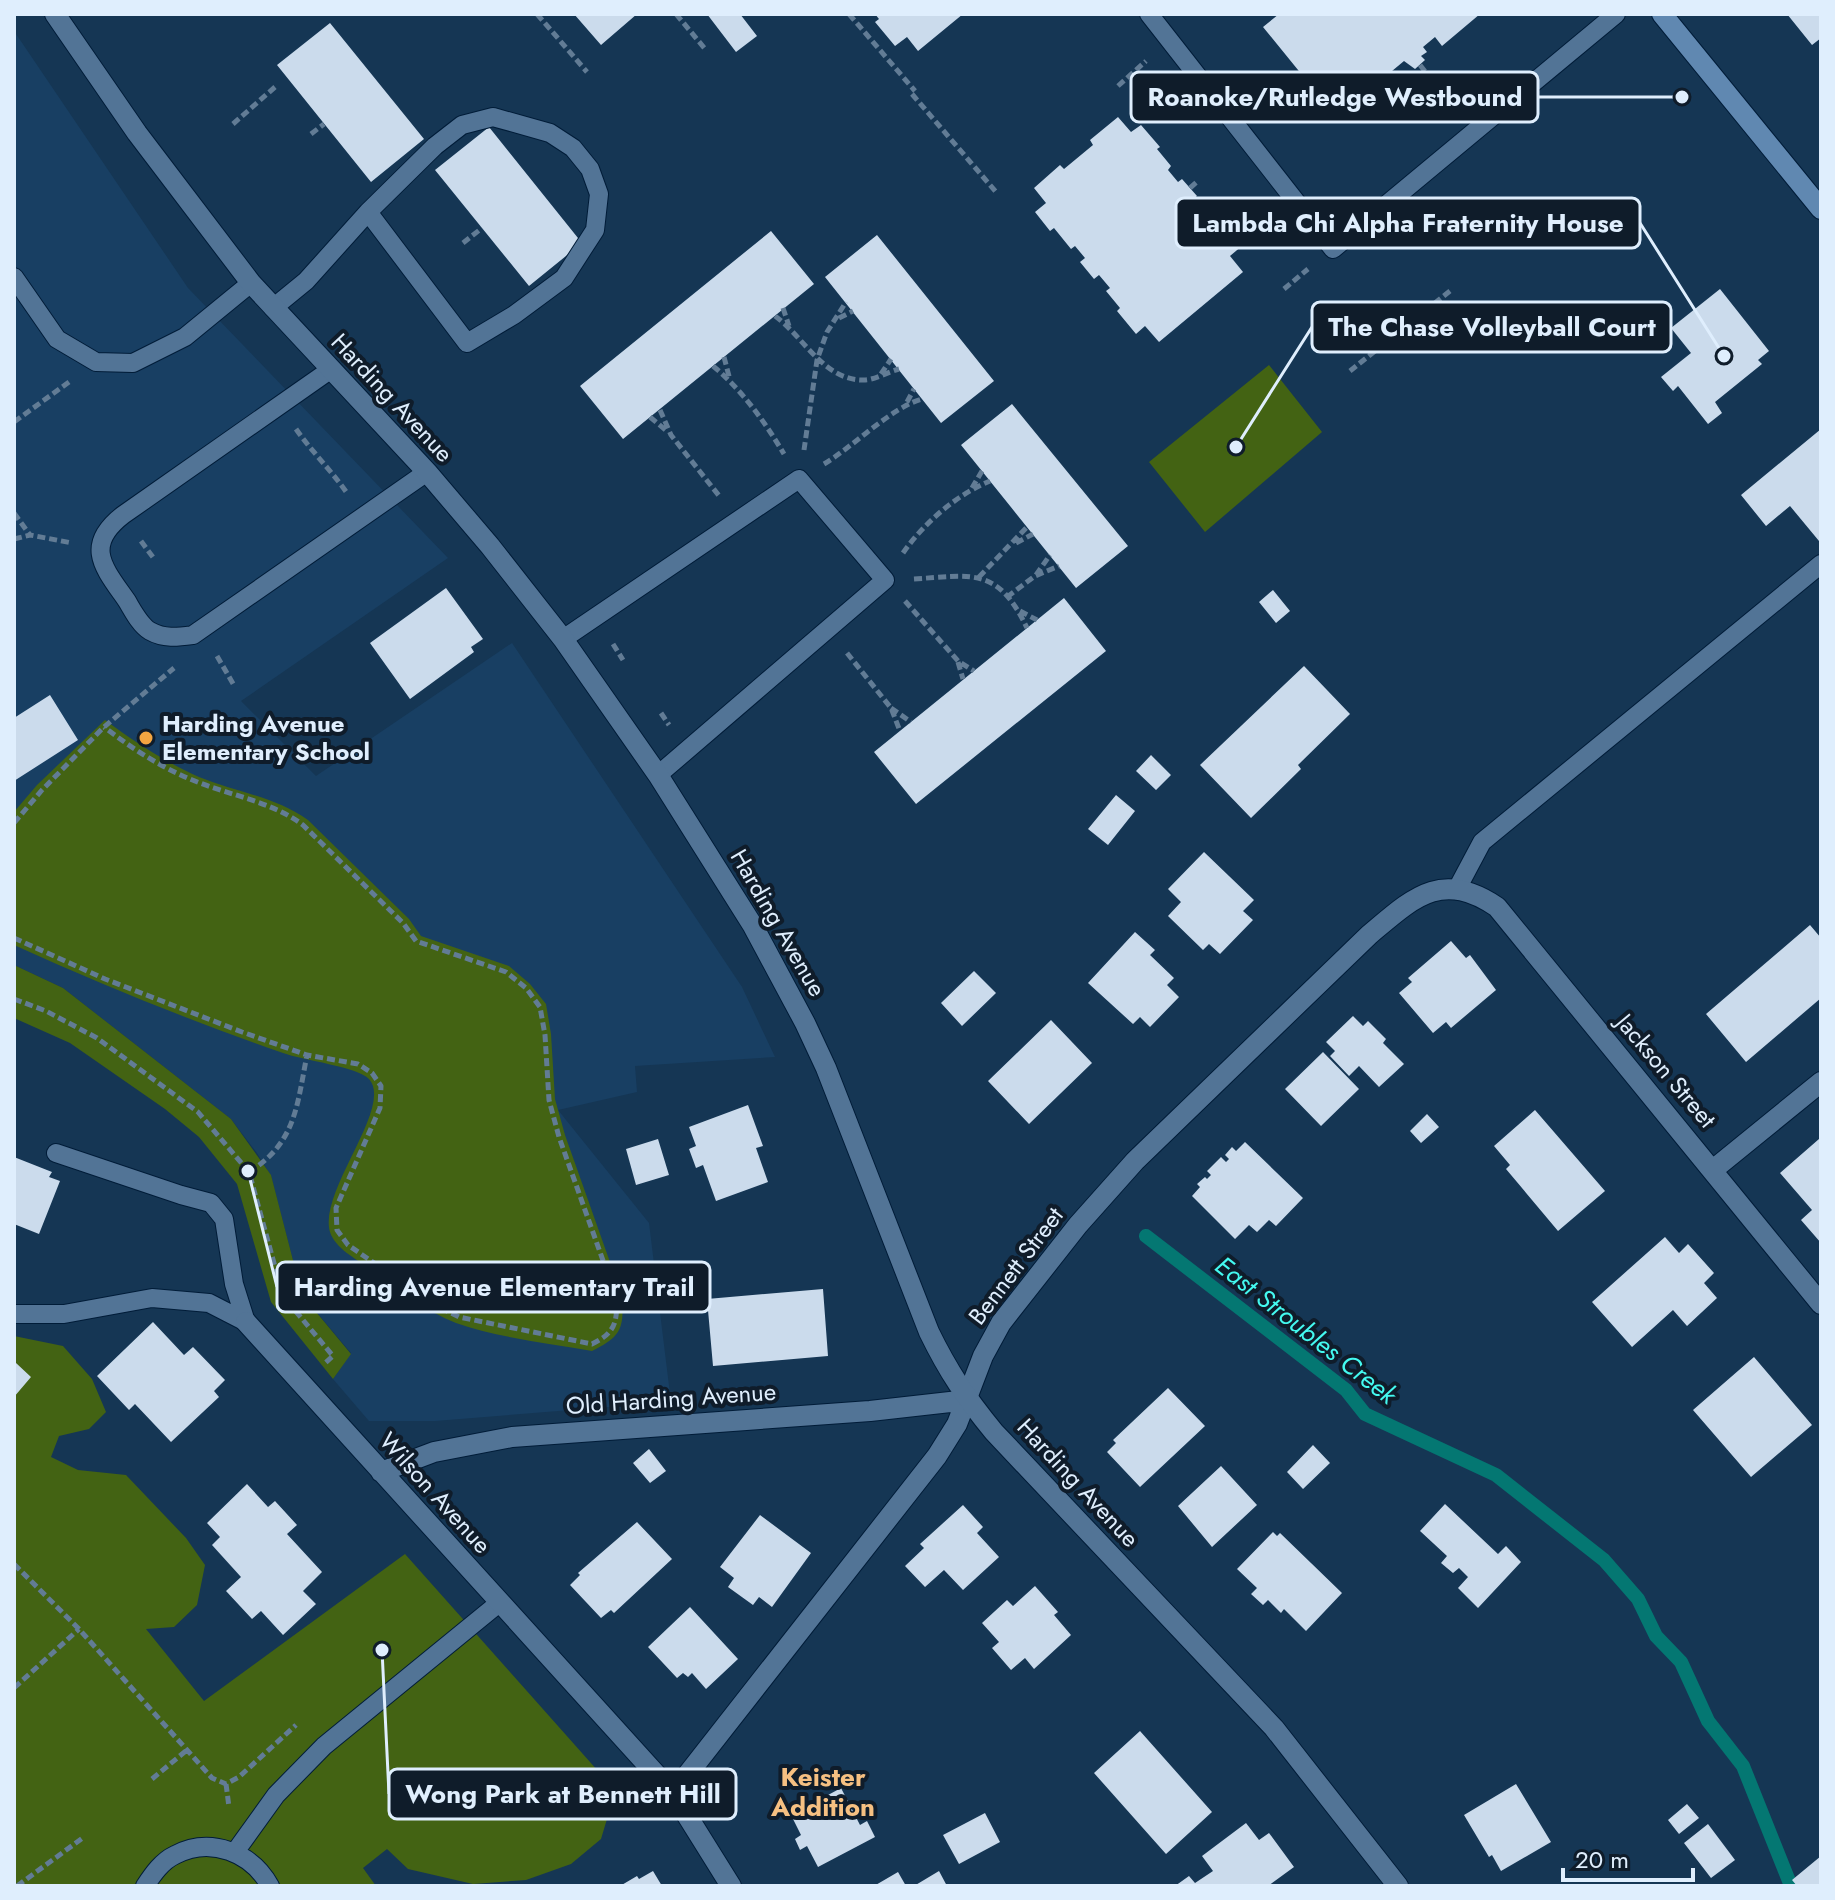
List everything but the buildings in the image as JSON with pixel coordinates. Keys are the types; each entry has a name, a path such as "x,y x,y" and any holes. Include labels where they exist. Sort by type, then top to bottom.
{"main road":[{"path":"1662,14 1821,209"}],"street":[{"name":"Harding Avenue","path":"55,14 137,133 251,283 427,472 490,546 563,639 658,775 753,926 805,1023 826,1068 929,1332 949,1373 968,1400 1015,1454 1274,1728 1398,1886"},
{"name":"Jackson Street","path":"1457,889 1478,894 1497,907 1714,1169 1821,1304"},
{"name":"Bennett Street","path":"673,1793 937,1456 957,1424 983,1356 1001,1323 1078,1225 1135,1161 1389,919 1409,902 1431,891 1457,889"},
{"path":"1714,1169 1821,1082"},
{"name":"Wilson Avenue","path":"246,1322 673,1793 731,1886"},
{"name":"Old Harding Avenue","path":"381,1472 434,1452 512,1437 870,1411 968,1400"}],"lane":[{"path":"1149,14 1333,249 1616,14"},
{"path":"273,308 306,281 368,212 435,146 462,125 493,117 550,133 573,148 590,169 599,194 595,230 564,278 514,315 467,343 368,212"},
{"path":"14,277 57,339 96,362 133,363 185,337 251,283"},
{"path":"330,370 123,515 103,537 101,564 145,629 174,638 193,635 427,472"},
{"path":"563,639 799,479 885,580 658,775"},
{"path":"1457,889 1482,842 1821,564"},
{"path":"56,1153 211,1203 224,1219 234,1284 246,1322"},
{"name":"Wilson Avenue","path":"14,1314 64,1314 152,1298 209,1303 246,1322"},
{"path":"235,1852 276,1795 324,1746 499,1603"},
{"path":"145,1886 156,1869 175,1855 205,1846 235,1852 255,1865 270,1886"}],"path":[{"path":"537,14 587,72"},
{"path":"676,14 706,50"},
{"path":"849,14 996,192"},
{"path":"1118,86 1150,58"},
{"path":"1420,65 1433,82"},
{"path":"233,124 275,87"},
{"path":"311,134 324,124"},
{"path":"1190,188 1198,181"},
{"path":"463,243 482,228"},
{"path":"1284,289 1314,264"},
{"path":"1350,371 1450,291"},
{"path":"809,412 817,360 827,332 846,302"},
{"path":"783,308 789,326"},
{"path":"838,318 853,311"},
{"path":"775,316 789,326 817,360 836,373 867,381 899,369"},
{"path":"724,357 731,381"},
{"path":"880,375 891,359"},
{"path":"713,366 731,381 771,432"},
{"path":"14,422 63,387"},
{"path":"907,403 914,389"},
{"path":"850,448 907,403 922,399"},
{"path":"660,410 671,435"},
{"path":"650,417 671,435 707,481"},
{"path":"311,450 329,467"},
{"path":"972,488 982,471"},
{"path":"918,532 972,488 990,481"},
{"path":"14,513 30,535"},
{"path":"979,577 1027,527"},
{"path":"1011,545 1033,534"},
{"path":"14,539 30,535 65,542"},
{"path":"1035,576 1050,555"},
{"path":"1007,597 1035,576 1059,566"},
{"path":"946,577 979,577 992,581 1019,610 1037,620"},
{"path":"1019,610 1027,628"},
{"path":"916,612 958,661 974,671"},
{"path":"613,644 623,660"},
{"path":"958,661 963,679"},
{"path":"855,663 891,708 911,722"},
{"path":"14,823 104,727 174,669"},
{"path":"891,708 900,731"},
{"path":"661,713 671,727"},
{"path":"14,938 105,979 307,1055 358,1064 372,1073 381,1086 380,1108 336,1208 337,1230 348,1245 435,1305 459,1317 592,1344 607,1337 617,1321 616,1297 559,1137 549,1100 540,1007 526,988 506,972 416,941 403,923 290,815 197,782 140,755 104,727"},
{"path":"14,999 46,1011 97,1038 135,1065 198,1112 249,1172 283,1296 333,1356 318,1369"},
{"path":"249,1172 274,1154 286,1137 296,1112 307,1055"},
{"path":"14,1564 79,1629 212,1778 226,1784"},
{"path":"14,1688 79,1629"},
{"path":"152,1779 187,1750"},
{"path":"17,1886 84,1837"}],"shaded area":[{"name":"Harding Avenue Elementary School","path":"14,31 188,288 448,558 241,701 316,776 512,643 742,987 775,1057 635,1066 637,1092 558,1110 649,1223 671,1402 435,1421 369,1421 333,1379 351,1353 302,1295 271,1176 231,1119 63,988 14,965"}],"green space":[{"path":"1269,365 1322,432 1205,532 1149,462"},
{"path":"105,720 186,771 296,812 308,820 409,919 421,936 509,966 530,984 546,1004 555,1099 622,1296 621,1324 610,1341 592,1351 506,1336 456,1323 411,1298 336,1243 330,1232 329,1215 372,1109 374,1092 369,1079 363,1075 283,1053 215,1028 14,945 14,812 37,785"},
{"path":"14,965 63,988 231,1119 271,1175 302,1295 351,1354 333,1379 271,1302 237,1184 199,1137 165,1109 70,1043 14,1018"},
{"path":"14,1336 63,1346 92,1379 106,1412 89,1429 59,1436 51,1457 78,1470 126,1475 186,1538 205,1565 197,1605 174,1627 146,1629 204,1701 405,1554 606,1780 594,1785 610,1809 601,1839 571,1864 526,1880 473,1884 408,1869 387,1849 363,1868 376,1886 14,1886"}],"waterway":[{"name":"East Stroubles Creek","path":"1146,1236 1346,1390 1365,1414 1496,1475 1604,1560 1638,1599 1656,1636 1681,1662 1708,1721 1743,1766 1791,1886"}],"place":[{"name":"Roanoke/Rutledge Westbound","path":"1682,97"},
{"name":"Lambda Chi Alpha Fraternity House","path":"1724,356"},
{"name":"The Chase Volleyball Court","path":"1236,447"},
{"name":"Harding Avenue Elementary School","path":"146,738"},
{"name":"Harding Avenue Elementary Trail","path":"248,1171"},
{"name":"Wong Park at Bennett Hill","path":"382,1650"}],"district":[{"name":"Keister Addition","path":"823,1792"}]}
